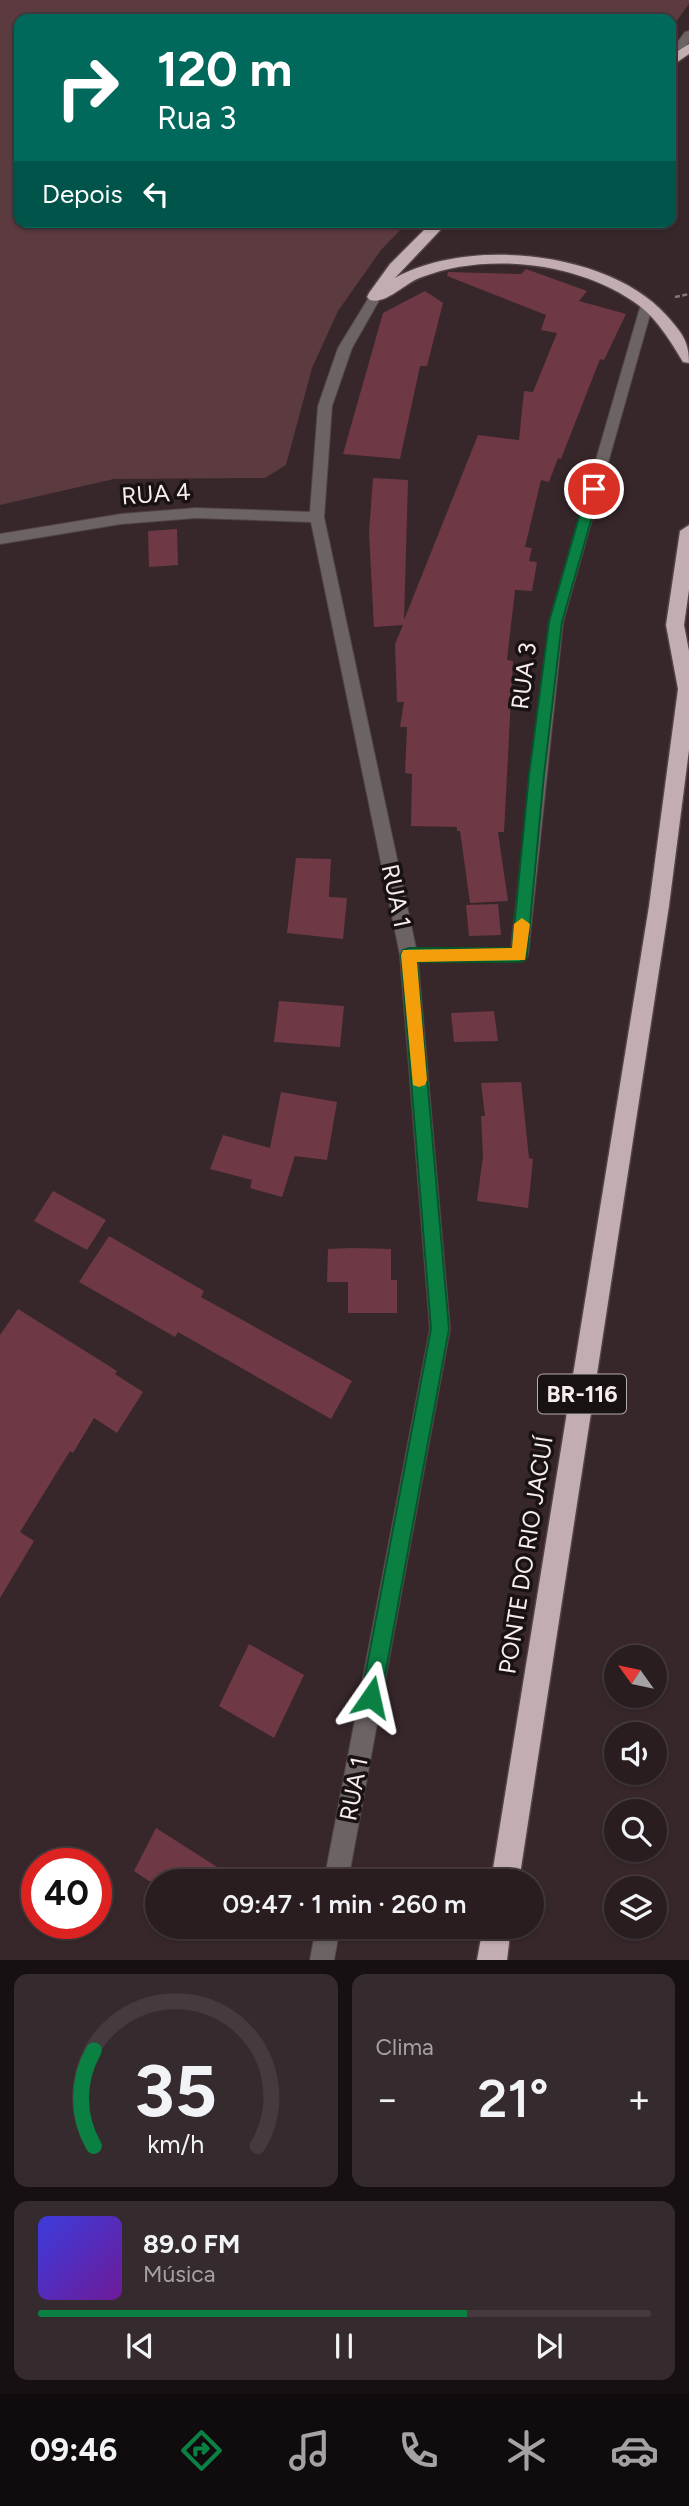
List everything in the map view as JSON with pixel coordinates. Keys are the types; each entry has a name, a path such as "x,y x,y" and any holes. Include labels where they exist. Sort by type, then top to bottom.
{"highway":[{"path":"375,297 395,267 435,228"},
{"path":"375,297 415,274 439,267 509,261 545,263 579,270 621,288 647,304 673,331 689,358"},
{"path":"688,683 675,625 689,531"},
{"name":"PONTE DO RIO JACUÍ","path":"507,1869 659,906 688,683"},
{"path":"492,1960 495,1939"}],"street":[{"path":"676,52 689,34"},
{"name":"RUA 1","path":"339,1869 440,1329 409,955 317,517 325,406 345,348 375,297"},
{"name":"RUA 3","path":"409,955 519,955 556,622 647,304"},
{"name":"RUA 4","path":"0,540 121,519 184,514 317,517"},
{"path":"322,1960 326,1939"}],"shaded area":[{"path":"0,0 689,0 676,22 676,14 14,14 14,228 402,228 381,250 338,311 312,368 286,465 265,478 114,479 0,505"}],"building":[{"path":"526,269 587,291 579,301 626,314 604,360 600,359 561,459 558,458 549,482 541,480 525,547 532,548 529,561 537,562 532,591 515,590 507,660 513,661 504,832 498,832 508,901 470,903 460,831 457,831 457,827 411,826 412,774 405,773 407,727 400,727 404,702 397,702 395,644 403,625 374,627 369,533 373,478 408,480 404,620 478,435 519,440 524,391 533,392 557,333 541,330 546,315 447,276 448,272 521,274"},
{"path":"425,291 443,303 427,366 420,366 400,459 343,454 383,313"},
{"path":"177,529 178,565 149,567 148,531"},
{"path":"296,858 331,859 329,897 347,898 343,939 287,933"},
{"path":"498,904 501,935 469,936 466,905"},
{"path":"279,1001 344,1006 340,1047 274,1042"},
{"path":"494,1011 498,1041 454,1042 451,1013"},
{"path":"521,1082 529,1158 533,1159 528,1208 477,1201 483,1156 481,1116 485,1116 481,1083"},
{"path":"281,1092 337,1102 327,1160 295,1156 282,1197 250,1188 252,1180 210,1169 223,1135 270,1148"},
{"path":"53,1191 106,1220 87,1250 34,1221"},
{"path":"109,1236 204,1291 201,1297 352,1381 331,1419 178,1332 175,1337 79,1282"},
{"path":"328,1249 391,1249 391,1280 397,1280 397,1313 348,1313 348,1282 327,1282"},
{"path":"18,1309 117,1371 115,1374 143,1392 117,1433 94,1418 73,1453 70,1451 20,1532 34,1541 0,1598 0,1335"},
{"path":"249,1644 304,1675 274,1738 219,1706"},
{"path":"156,1828 220,1869 145,1869 145,1878 134,1871"}],"slow traffic":[{"path":"419,1080 409,955 519,955 522,924"}],"route":[{"path":"371,1697 440,1329 409,955 519,955 556,622 594,489"}]}
